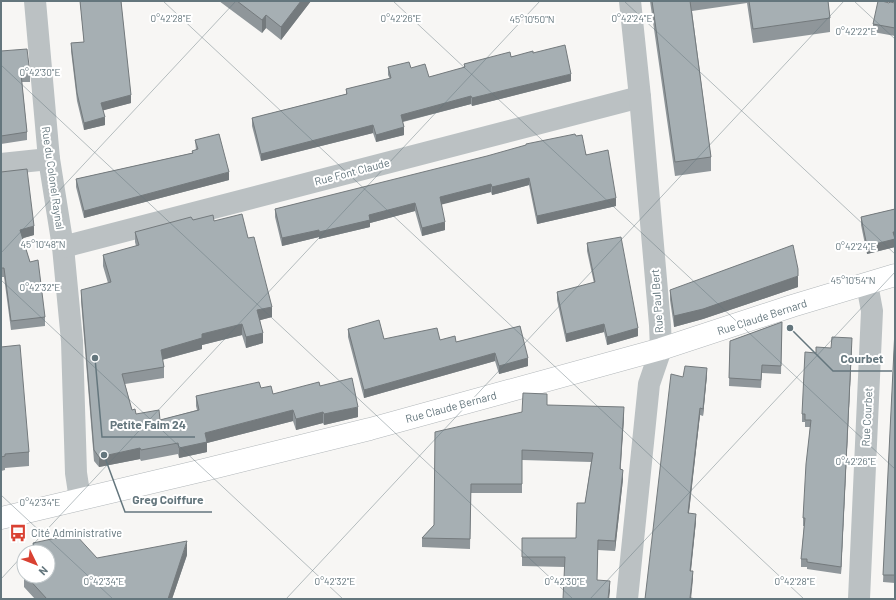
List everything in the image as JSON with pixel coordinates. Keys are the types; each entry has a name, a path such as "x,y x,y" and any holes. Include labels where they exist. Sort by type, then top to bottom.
{"main road":[{"name":"Rue Claude Bernard","path":"1,518 370,429 661,350 792,306 895,275"}],"street":[{"name":"Rue du Colonel Raynal","path":"35,1 49,159 63,247 72,341 76,473 80,499"},
{"name":"Rue Paul Bert","path":"627,599 649,384 661,350 640,97 630,1"},
{"name":"Rue Font Claude","path":"63,247 640,97"},
{"path":"1,164 49,159"},
{"name":"Rue Courbet","path":"859,599 872,311 867,284"}],"building":[{"path":"80,1 121,1 131,95 101,103 105,117 84,123 77,93 71,43 84,42"},
{"path":"237,1 301,1 281,27 266,15 262,20"},
{"path":"652,1 690,1 711,157 675,162"},
{"path":"749,1 828,1 830,18 753,29"},
{"path":"878,1 895,3 895,28 873,24"},
{"path":"565,45 571,74 472,98 471,96 401,115 404,127 376,135 373,125 261,154 252,118 347,94 346,89 391,78 388,67 409,62 411,68 425,64 429,77 465,67 464,64 510,52 511,57"},
{"path":"27,49 30,74 21,74 27,132 1,136 1,51"},
{"path":"219,134 229,172 84,211 76,179 193,153 192,151 198,149 195,140"},
{"path":"575,134 576,136 582,135 586,155 608,150 616,198 537,216 529,178 492,187 491,184 440,197 445,222 422,228 415,203 369,215 370,220 319,232 319,230 282,238 275,209 487,156 526,144"},
{"path":"27,169 34,226 20,230 30,262 38,260 45,317 11,321 4,268 1,268 1,172"},
{"path":"895,209 895,232 893,232 895,239 867,246 861,217"},
{"path":"242,214 248,238 254,237 272,307 257,310 263,333 246,337 242,324 202,334 202,338 161,350 164,367 122,374 132,410 135,409 136,414 159,410 160,420 199,410 196,396 259,382 261,388 271,386 273,394 319,382 320,386 352,378 358,407 324,414 323,412 296,419 293,410 205,433 207,442 179,448 178,443 141,450 140,448 99,457 94,450 81,290 111,282 103,255 139,245 135,232 191,217 193,220 213,215 214,221"},
{"path":"621,237 638,328 607,337 604,324 566,334 557,292 595,282 587,243"},
{"path":"793,245 798,276 703,309 674,316 670,290"},
{"path":"379,320 384,339 437,328 440,340 455,336 456,342 520,326 528,358 499,366 495,353 364,390 348,329"},
{"path":"782,322 781,366 762,365 761,380 729,378 730,341"},
{"path":"895,329 895,575 883,575"},
{"path":"832,337 852,338 841,567 807,562 807,559 801,559 805,518 803,518 806,464 811,420 805,420 805,414 802,414 805,352 816,353 816,347 831,348"},
{"path":"20,345 29,452 5,454 5,456 1,457 1,347"},
{"path":"685,366 707,368 703,409 700,408 688,513 696,514 690,571 693,571 690,598 697,599 645,599 671,374 683,377"},
{"path":"523,393 547,394 547,405 624,407 620,469 623,470 615,541 598,540 597,580 610,581 608,599 563,599 565,557 522,557 522,538 576,538 577,503 585,503 593,453 522,450 522,484 471,484 470,539 422,538 434,525 435,432 522,412"},
{"path":"75,534 97,558 187,541 168,599 47,599 33,584 56,584 56,544 33,543"}],"place":[{"name":"Courbet","path":"790,328"},
{"name":"Petite Faim 24","path":"95,358"},
{"name":"Greg Coiffure","path":"104,455"},
{"name":"Cité Administrative","path":"18,533"}]}
